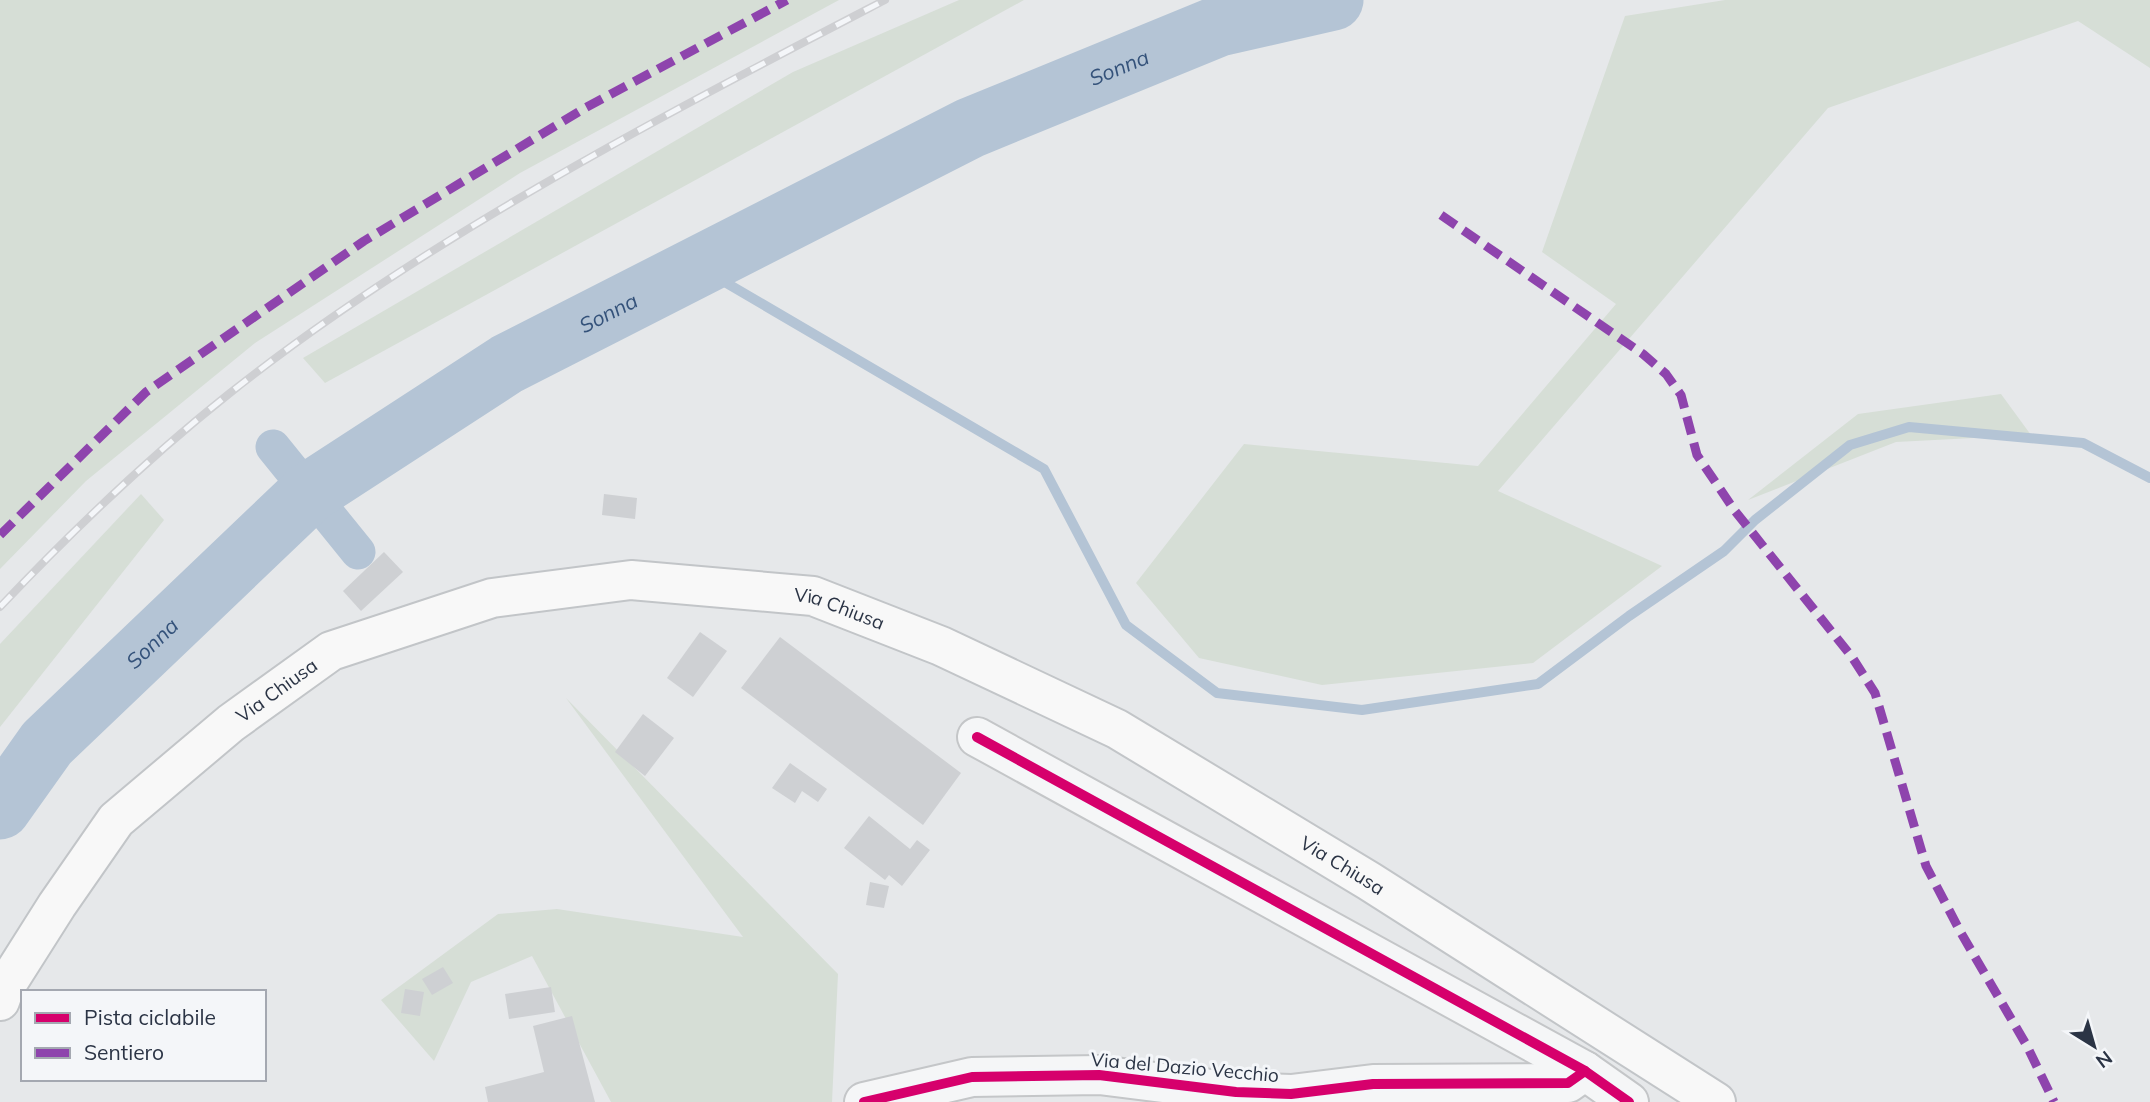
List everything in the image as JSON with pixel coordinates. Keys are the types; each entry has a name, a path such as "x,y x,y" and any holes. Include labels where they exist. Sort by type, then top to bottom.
{"main road":[{"name":"Via Chiusa","path":"0,1001 5,987 57,905 116,820 231,723 331,651 492,598 631,580 813,596 941,646 1117,729 1369,881 1716,1102"}],"street":[{"path":"976,737 1585,1071 1629,1102"},
{"name":"Via del Dazio Vecchio","path":"864,1102 972,1077 1099,1075 1236,1092 1291,1094 1373,1084 1568,1083 1585,1071"}],"shaded area":[{"path":"0,0 839,0 520,173 255,343 86,481 0,569"},
{"path":"959,0 1024,0 325,383 303,358 793,72"},
{"path":"1725,0 2150,0 2150,68 2078,21 1828,108 1498,491 1662,566 1533,663 1322,685 1199,658 1136,583 1244,444 1478,466 1616,304 1542,252 1625,16"},
{"path":"2001,394 2031,435 1896,442 1748,500 1858,414"},
{"path":"141,494 164,520 0,727 0,644"},
{"path":"566,698 838,974 832,1102 611,1102 532,956 471,982 434,1061 381,1000 498,914 557,909 743,937"}],"building":[{"path":"604,494 637,498 635,519 602,515"},
{"path":"384,552 403,572 361,611 343,591"},
{"path":"700,632 727,651 693,697 667,678"},
{"path":"780,637 961,773 923,825 741,688"},
{"path":"643,714 674,738 645,776 615,752"},
{"path":"790,763 827,789 818,802 802,791 795,803 772,788"},
{"path":"869,816 910,849 917,840 930,850 902,886 889,875 885,880 844,848"},
{"path":"870,882 889,886 884,908 866,905"},
{"path":"443,967 453,983 432,995 422,979"},
{"path":"551,987 555,1012 509,1019 505,994"},
{"path":"405,989 424,992 420,1016 401,1013"},
{"path":"572,1016 595,1102 488,1102 485,1087 544,1072 533,1026"}],"waterway":[{"name":"Sonna","path":"0,809 47,743 310,492 507,364 970,128 1219,26 1333,0"},
{"path":"699,267 1044,469 1126,625 1217,693 1362,710 1538,684 1629,616 1724,551 1755,520 1850,445 1909,427 2083,443 2150,478"},
{"path":"273,447 358,552"}],"railway":[{"path":"0,607 111,496 170,443 305,336 384,282 548,182 717,88 885,0"}],"marked path":[{"path":"0,535 146,392 364,241 585,108 787,0"},
{"path":"1441,215 1643,354 1666,374 1681,395 1697,455 1735,511 1852,657 1875,693 1926,866 1961,933 2027,1046 2054,1102"}],"cycle path":[{"path":"977,737 1585,1071 1629,1102"},
{"path":"864,1102 972,1077 1099,1075 1236,1092 1291,1094 1373,1084 1568,1083 1585,1071"}]}
